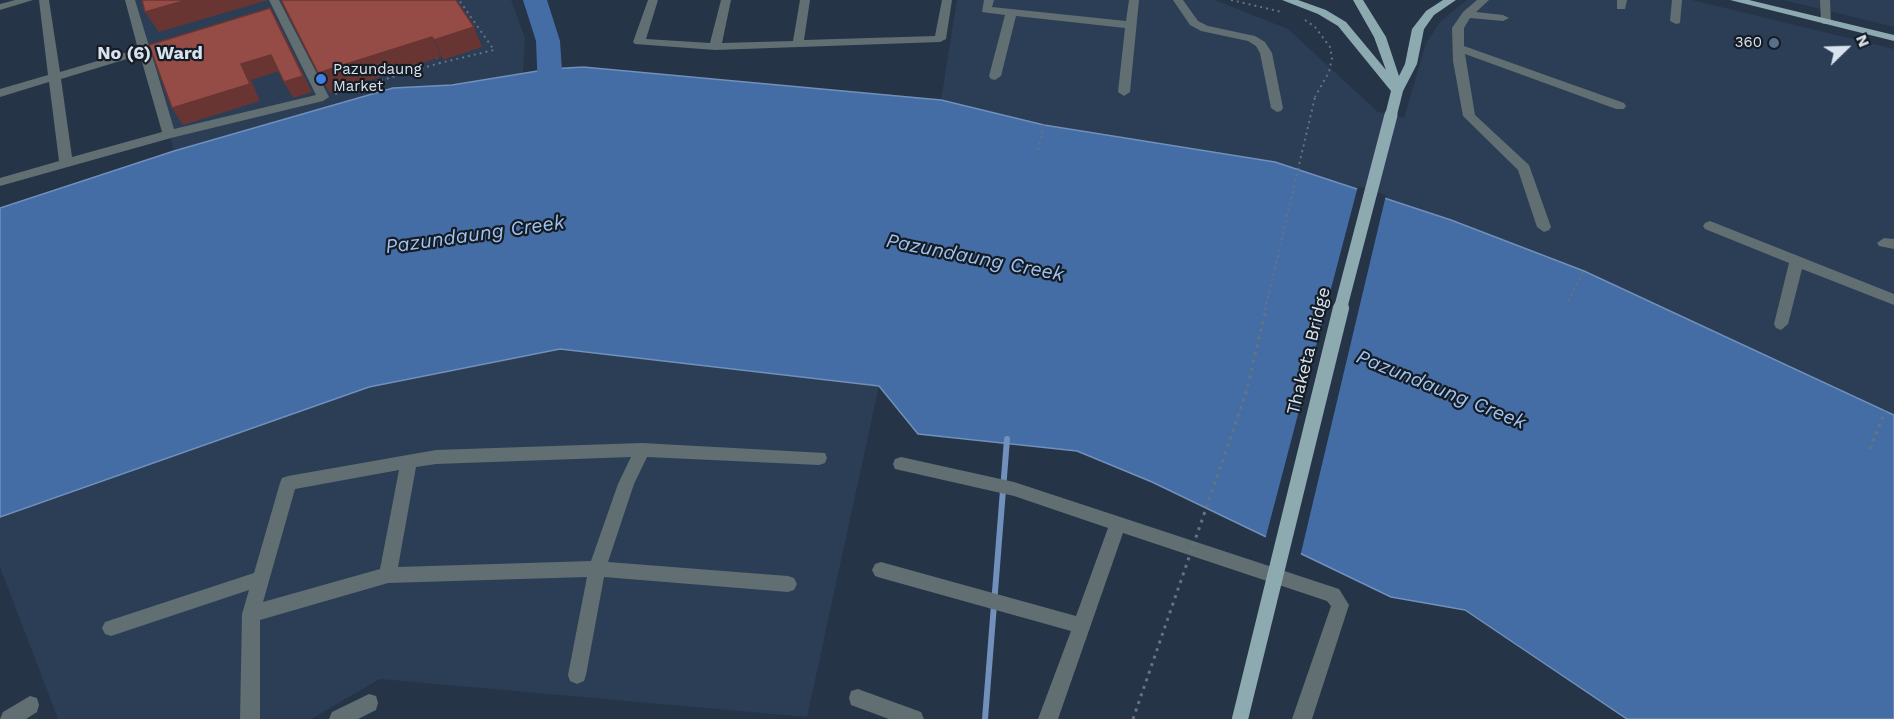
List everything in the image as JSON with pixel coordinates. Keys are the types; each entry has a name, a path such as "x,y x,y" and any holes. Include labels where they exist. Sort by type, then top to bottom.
{"main road":[{"path":"1358,0 1380,37 1397,91"},
{"name":"Thaketa Bridge","path":"1240,719 1317,400 1397,91 1411,64 1418,29 1430,13 1451,0"},
{"path":"1735,0 1894,38"},
{"path":"1285,6 1322,12 1342,24 1397,91"}],"street":[{"path":"0,7 28,0"},
{"path":"44,0 66,164"},
{"path":"130,0 147,50 169,134"},
{"path":"654,0 639,42 715,46 940,39 946,0"},
{"path":"715,46 726,0"},
{"path":"798,43 805,0"},
{"path":"989,0 986,10 1132,25"},
{"path":"1124,92 1134,0"},
{"path":"1178,0 1194,23 1205,29 1251,38 1261,44 1266,53 1277,108"},
{"path":"1484,0 1467,14 1458,28 1469,116 1524,168 1544,227"},
{"path":"1676,21 1677,0"},
{"path":"1825,0 1827,22"},
{"path":"0,182 169,134 322,97 278,7"},
{"path":"995,76 1011,13"},
{"path":"1467,14 1503,18"},
{"path":"0,93 180,40"},
{"path":"1459,48 1620,106"},
{"path":"1710,225 1894,300"},
{"path":"1781,324 1797,261"},
{"path":"250,719 252,614 288,483 436,457 642,450 819,458"},
{"path":"577,675 597,569 626,484 642,450"},
{"path":"388,575 409,461"},
{"path":"902,464 1014,489 1333,595 1340,605 1302,719"},
{"path":"1048,719 1079,625 1118,524"},
{"path":"252,614 388,575 597,569 788,584"},
{"path":"881,570 1079,625"},
{"path":"111,628 262,578"},
{"path":"858,698 914,719"},
{"path":"339,719 369,703"},
{"path":"10,719 30,705"}],"path":[{"path":"322,97 494,50 459,0"},
{"path":"1232,0 1252,5 1285,6"},
{"path":"1252,5 1253,0"},
{"path":"1133,719 1246,393 1315,97 1329,72 1332,58 1330,47 1316,27 1305,19"},
{"path":"434,54 440,63"},
{"path":"1038,150 1044,125"},
{"path":"1569,301 1584,272"},
{"path":"1870,449 1885,411"}],"shaded area":[{"name":"Pazundaung Market","path":"134,0 511,0 525,38 523,73 452,85 393,88 174,151"},
{"path":"957,0 1215,0 1288,29 1378,112 1404,118 1426,43 1441,21 1467,0 1692,0 1894,49 1894,415 1584,271 1451,220 1275,162 1044,125 941,100"},
{"path":"1783,0 1894,0 1894,27"},
{"path":"560,349 879,386 807,717 380,679 311,719 58,719 0,567 0,517 369,387"}],"water":[{"name":"Pazundaung Creek","path":"583,67 941,100 1044,125 1275,162 1451,220 1584,271 1894,415 1894,719 1627,719 1465,610 1391,597 1152,482 1077,451 918,434 879,386 560,349 369,387 0,517 0,208 174,151 393,88 452,85 550,69"}],"pier":[{"path":"1358,186 1386,195 1300,557 1265,540"}],"building":[{"path":"142,0 187,0 145,12"},
{"path":"281,0 456,0 474,27 434,40 432,37 318,73"},
{"path":"270,8 303,76 284,82 271,55 241,64 250,84 172,108 149,45"}],"waterway":[{"path":"535,0 548,41 552,115"},
{"path":"985,719 1007,439"}],"place":[{"name":"360","path":"1774,43"},
{"name":"Pazundaung Market","path":"321,79"}],"district":[{"name":"No (6) Ward","path":"150,54"}]}
